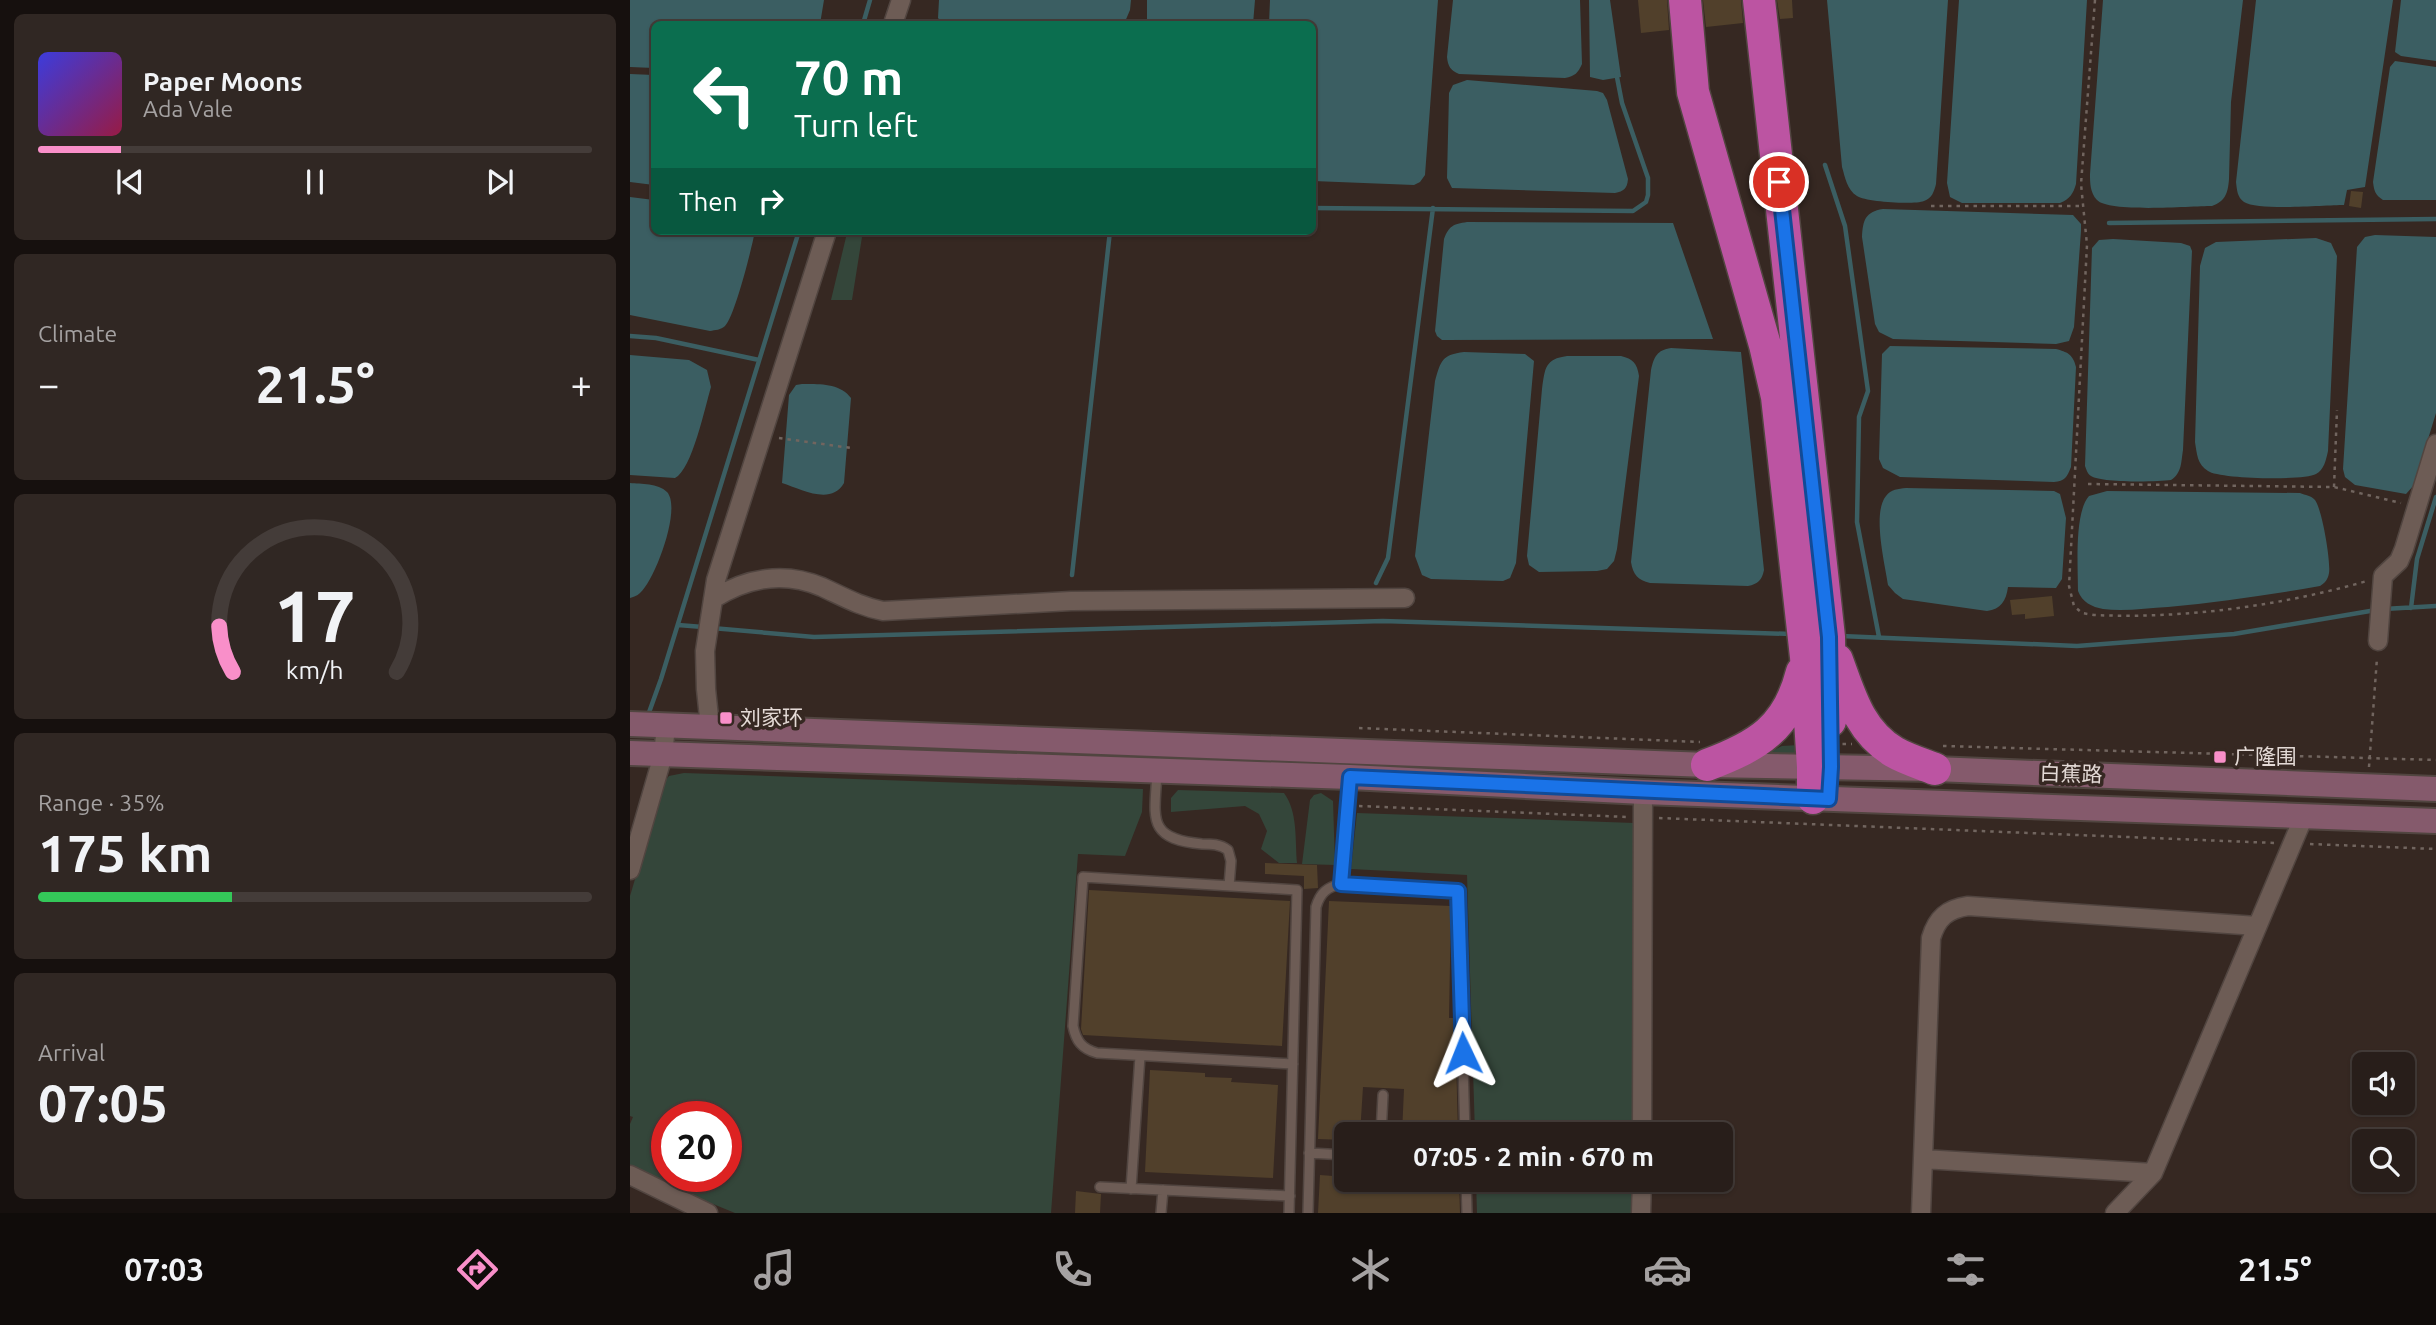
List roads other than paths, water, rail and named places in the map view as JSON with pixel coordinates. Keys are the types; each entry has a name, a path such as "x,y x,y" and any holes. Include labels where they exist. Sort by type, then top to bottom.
{"highway":[{"path":"1685,0 1693,92 1777,397 1817,647 1859,718 1874,737 1895,753 1938,758"},
{"path":"1759,0 1817,647 1821,799"},
{"path":"1703,753 1741,752 1765,738 1786,714 1817,647"}],"main road":[{"name":"白蕉路","path":"630,724 1703,753 1822,767 1938,758 2436,789"},
{"path":"630,753 1350,777 1643,792 2436,821"}],"street":[{"path":"894,21 901,0"},
{"path":"710,727 705,651 716,580 826,235"},
{"path":"2378,641 2382,585 2399,561 2436,443"},
{"path":"713,599 732,587 754,580 778,578 801,580 861,606 883,611 1071,601 1405,598"},
{"path":"630,870 663,755 666,726"},
{"path":"1642,1122 1643,792"},
{"path":"2115,1213 2152,1173 2304,816"},
{"path":"1921,1213 1931,938 1935,925 1944,914 1955,908 1968,906 2257,926"},
{"path":"1923,1159 2152,1173"},
{"path":"630,1175 708,1213"},
{"path":"1642,1192 1642,1213"}],"lane":[{"path":"1157,771 1157,824 1171,839 1218,845 1228,850 1231,861 1229,886"},
{"path":"1341,884 1350,777"},
{"path":"1289,1213 1290,1196 1297,890 1083,877 1073,1026 1080,1045 1088,1051 1140,1056 1293,1064"},
{"path":"1308,1213 1316,907 1318,898 1325,890 1341,884 1458,891 1465,1122"},
{"path":"1131,1189 1140,1056"},
{"path":"1382,1122 1384,1095"},
{"path":"1309,1153 1334,1154"},
{"path":"1100,1187 1290,1196"},
{"path":"1161,1213 1163,1191"},
{"path":"1466,1192 1467,1213"}],"water":[{"path":"630,0 824,0 820,21 651,21 651,68 630,67"},
{"path":"939,0 1131,0 1125,21 940,21 938,18"},
{"path":"1147,0 1255,0 1253,21 1147,21"},
{"path":"1270,0 1438,0 1425,175 1420,182 1414,185 1316,181 1316,21 1269,21"},
{"path":"1453,0 1580,0 1581,67 1574,75 1565,78 1459,74 1450,67 1447,57"},
{"path":"1589,0 1610,0 1621,77 1603,80 1590,77"},
{"path":"1827,0 1948,0 1936,184 1927,200 1911,203 1862,198 1854,193 1845,179"},
{"path":"1959,0 2087,0 2076,184 2071,196 2060,203 1962,203 1950,197 1947,183"},
{"path":"2103,0 2243,0 2231,102 2229,184 2225,196 2217,204 2133,208 2105,204 2093,194 2090,174"},
{"path":"2256,0 2393,0 2365,187 2347,190 2344,205 2263,206 2244,202 2239,196 2236,182"},
{"path":"2401,0 2436,0 2436,61 2401,56 2395,52"},
{"path":"2395,61 2436,67 2436,200 2383,200 2374,190 2390,67"},
{"path":"630,74 651,75 651,185 630,182"},
{"path":"1467,80 1603,93 1628,179 1626,187 1615,193 1452,188 1447,178 1449,93 1453,85"},
{"path":"630,197 651,200 651,235 754,235 738,296 729,320 723,327 710,331 630,315"},
{"path":"1883,209 2073,215 2081,224 2081,231 2074,327 2069,341 2056,344 1893,339 1879,332 1875,324 1862,237 1866,218 1872,212"},
{"path":"1467,222 1673,223 1713,339 1442,340 1435,331 1444,239 1452,226"},
{"path":"2365,237 2436,237 2436,413 2414,485 2406,494 2355,485 2345,477 2343,469 2357,247"},
{"path":"2316,238 2331,243 2337,256 2328,451 2324,464 2316,474 2295,478 2228,476 2208,471 2200,462 2195,442 2200,266 2205,248 2216,242"},
{"path":"2099,240 2181,243 2190,246 2192,251 2183,450 2179,471 2171,480 2106,480 2091,476 2085,466 2092,248"},
{"path":"1890,346 2056,349 2069,354 2076,367 2071,467 2067,476 2054,482 1900,477 1883,468 1879,459 1882,354"},
{"path":"1671,348 1741,352 1764,570 1759,581 1748,586 1650,583 1639,578 1633,570 1631,562 1651,370 1657,355 1662,350"},
{"path":"1464,352 1525,354 1534,361 1516,563 1510,578 1503,581 1431,579 1422,575 1415,556 1435,381 1439,368 1447,357"},
{"path":"630,355 689,360 707,370 711,387 701,422 687,463 675,478 630,475"},
{"path":"1567,356 1621,356 1634,362 1638,372 1617,549 1614,561 1607,569 1539,572 1529,565 1527,556 1542,389 1550,362"},
{"path":"796,385 835,387 851,398 844,483 832,494 815,494 782,483 789,395"},
{"path":"630,483 663,489 671,500 671,513 665,544 653,574 640,593 630,598"},
{"path":"1906,488 2054,491 2060,494 2066,518 2062,579 2056,588 2008,587 2002,604 1987,611 1903,599 1888,585 1880,514 1888,494"},
{"path":"2107,491 2300,493 2308,496 2318,505 2323,524 2329,558 2328,577 2320,586 2225,601 2127,610 2095,607 2085,601 2078,591 2079,527 2084,504 2089,496"}],"waterway":[{"path":"864,21 870,0"},
{"path":"1316,208 1633,211 1646,202 1648,178 1622,103 1616,72"},
{"path":"1825,165 1845,226 1868,391 1859,417 1857,522 1879,637"},
{"path":"1376,583 1388,558 1433,208"},
{"path":"2109,223 2436,219"},
{"path":"647,718 798,235"},
{"path":"1072,575 1110,235"},
{"path":"630,336 656,338 759,360"},
{"path":"2411,608 2417,559 2436,497"},
{"path":"2384,609 2436,606"},
{"path":"1841,636 2077,646 2234,634 2376,610"},
{"path":"712,628 814,637 1383,621 1791,634"},
{"path":"678,625 703,627"}],"place":[{"name":"刘家环","path":"726,718"},
{"name":"广隆围","path":"2220,757"}]}
